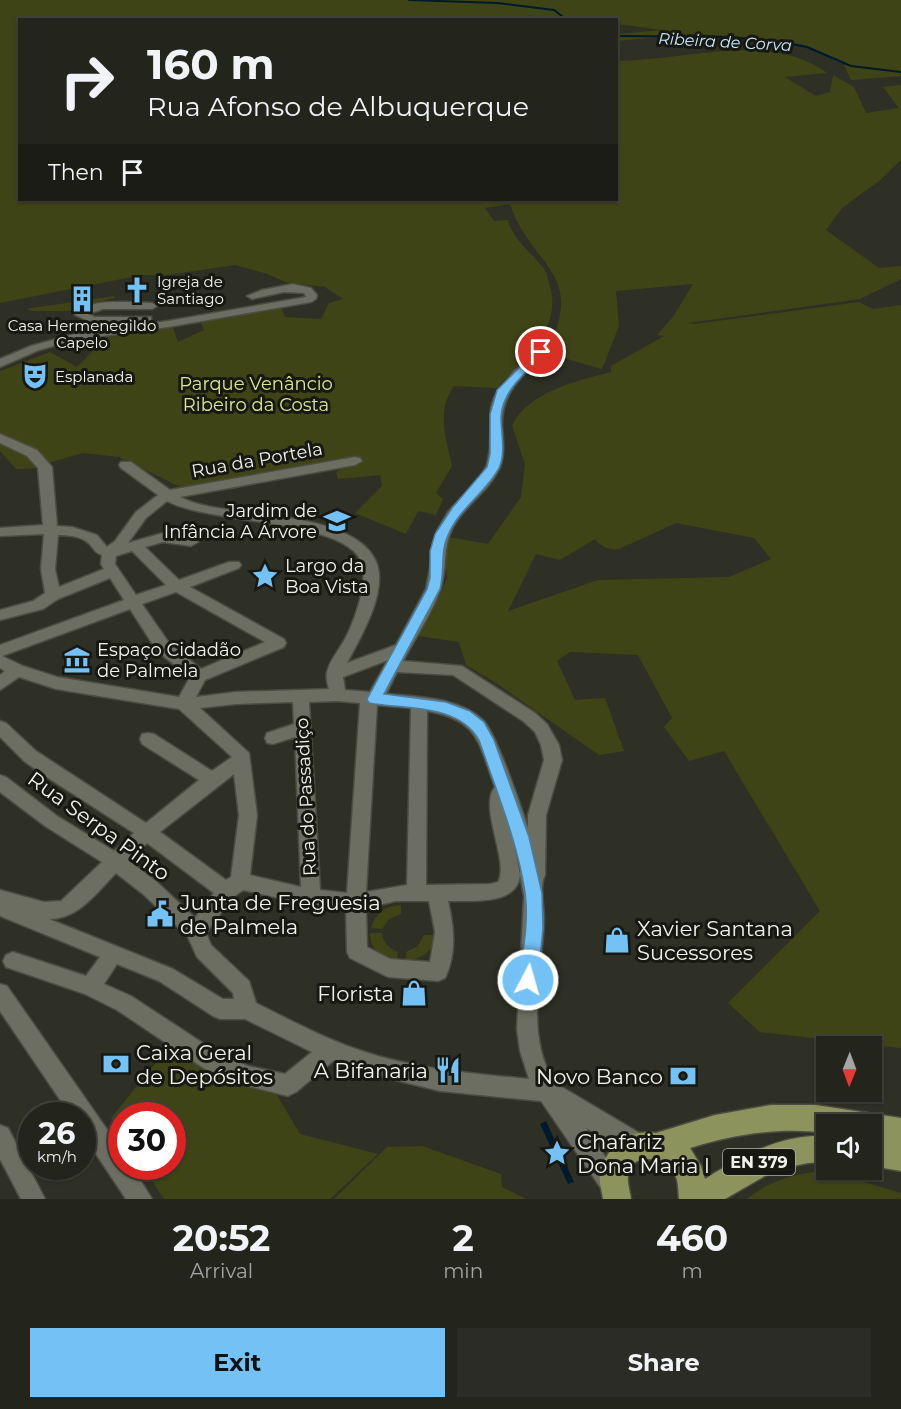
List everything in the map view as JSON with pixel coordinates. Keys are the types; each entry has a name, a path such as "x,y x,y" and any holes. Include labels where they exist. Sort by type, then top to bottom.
{"main road":[{"name":"EN 379","path":"615,1192 613,1172 618,1160 627,1151 705,1129 741,1122 782,1117 816,1119"},
{"path":"882,1128 901,1131"},
{"path":"649,1145 676,1154 689,1168 695,1186 693,1199"},
{"name":"EN 379","path":"700,1199 750,1166 783,1152 816,1150"},
{"path":"882,1154 901,1157"}],"street":[{"path":"0,363 35,348 74,337 278,304 304,302 311,300 312,295 306,290 296,288 274,290 252,296"},
{"path":"152,306 95,307 85,310 81,315 93,320 194,319"},
{"path":"437,893 445,932 438,972 388,968 357,952 356,902 372,698 392,666 433,589 441,534 493,467 496,454 495,414 503,390 541,352"},
{"path":"0,438 32,453 45,467 51,530 48,569 53,595"},
{"name":"Rua da Portela","path":"166,495 355,460"},
{"path":"126,465 166,495 187,505 215,513 321,528 358,544 369,561 369,583 357,631 334,674 338,695"},
{"path":"166,495 141,515 120,544 109,553 108,564 163,647 199,676"},
{"path":"0,532 72,531 92,538 99,549 109,553 136,547 163,537 191,542"},
{"path":"136,547 176,585 278,644 199,676 184,704"},
{"path":"0,651 234,565"},
{"path":"0,614 38,605 53,595 113,571"},
{"path":"334,674 400,649"},
{"path":"0,661 17,670 56,683 184,704 227,698 338,695 419,703 455,711 479,726 486,740 521,837 534,893"},
{"path":"392,666 456,670 529,717 541,728 550,745 553,760 537,815 534,928 528,980 531,1047 537,1073 615,1192"},
{"path":"0,684 17,670"},
{"name":"Rua do Passadiço","path":"301,697 312,897"},
{"path":"416,892 419,703"},
{"path":"184,704 240,753 248,815 233,886 196,932"},
{"path":"0,726 30,756 48,770 233,886 356,902 396,892 490,892 504,888 509,882 511,871 501,824 498,774"},
{"path":"273,738 304,727"},
{"path":"148,739 211,779"},
{"path":"0,898 42,911 60,911 70,906 146,832 211,779 241,760"},
{"name":"Rua Serpa Pinto","path":"0,783 68,833 115,861 150,888 196,932 204,951 242,988 247,1009"},
{"path":"0,906 166,975 220,1009 247,1009 330,1050 366,1063 440,1081 548,1091 584,1115 649,1145"},
{"path":"90,987 114,953"},
{"path":"13,961 90,987 124,1003 213,1062 248,1076 288,1085 330,1050"},
{"path":"0,993 38,1052 96,1131 140,1199"},
{"path":"0,1136 33,1199"}],"green space":[{"name":"Parque Venâncio Ribeiro da Costa","path":"0,0 901,0 901,76 851,80 843,62 801,44 734,36 692,34 618,41 618,34 662,30 618,24 618,18 18,18 18,201 618,201 618,61 725,51 752,50 779,53 804,60 827,73 785,77 816,96 830,92 833,75 854,87 866,113 899,108 883,87 901,85 901,160 879,181 842,208 826,230 879,268 901,266 901,279 860,299 688,323 859,302 873,309 901,305 901,1048 882,1046 882,1036 816,1036 816,1038 760,1032 728,1003 820,911 724,751 689,761 664,727 672,718 638,655 570,652 557,661 575,700 605,698 624,751 599,755 496,683 466,665 459,642 418,636 447,579 445,556 448,537 488,544 521,497 525,464 512,425 520,413 542,396 556,389 611,372 611,366 664,336 657,335 673,317 693,284 616,291 619,326 602,369 546,353 557,326 561,304 559,287 552,272 520,226 510,204 485,208 494,221 508,220 518,240 545,271 552,301 551,316 546,330 529,355 497,388 454,386 445,405 444,415 445,435 452,466 436,493 443,499 436,515 418,511 406,534 355,513 382,486 380,475 338,479 336,472 353,462 299,472 180,487 119,457 83,453 48,463 33,449 0,435 0,371 50,352 77,367 105,338 172,325 178,342 204,330 200,321 281,307 285,317 321,319 329,303 343,299 325,287 285,282 268,274 235,265 167,275 142,275 0,303","holes":["676,523 754,538 771,559 729,577 598,580 508,611 536,554 560,560 595,539 606,547 619,549"]},
{"path":"114,296 115,298 69,311 26,309"},
{"path":"0,441 23,451 40,468 16,469 0,451"},
{"path":"401,905 401,914 389,919 382,929 371,928 375,918 382,911"},
{"path":"370,933 382,933 387,945 398,952 397,959 386,957 378,952 372,944"},
{"path":"424,935 438,935 426,953 412,960 406,960 406,952 418,946"},
{"path":"172,1043 274,1090 300,1134 378,1154 330,1199 164,1199 152,1180 186,1180 186,1102 124,1102"},
{"path":"422,1146 501,1174 502,1187 526,1199 334,1199 387,1147"},
{"path":"816,1172 816,1180 857,1180 901,1193 901,1199 747,1199 774,1182"}],"water":[{"name":"Chafariz Dona Maria I","path":"546,1121 574,1182 568,1184 540,1124"}],"waterway":[{"name":"Ribeira de Corva","path":"409,0 497,3 554,10 564,18"},
{"name":"Ribeira de Corva","path":"618,36 727,37 774,41 807,47 851,66 901,72"}],"place":[{"name":"Igreja de Santiago","path":"137,290"},
{"name":"Casa Hermenegildo Capelo","path":"82,299"},
{"name":"Esplanada","path":"35,376"},
{"name":"Jardim de Infância A Árvore","path":"337,521"},
{"name":"Largo da Boa Vista","path":"265,576"},
{"name":"Espaço Cidadão de Palmela","path":"77,660"},
{"name":"Junta de Freguesia de Palmela","path":"160,914"},
{"name":"Xavier Santana Sucessores","path":"617,940"},
{"name":"Florista","path":"414,993"},
{"name":"Caixa Geral de Depósitos","path":"116,1064"},
{"name":"A Bifanaria","path":"448,1070"},
{"name":"Novo Banco","path":"683,1076"},
{"name":"Chafariz Dona Maria I","path":"557,1153"}],"route":[{"path":"528,980 534,928 534,893 521,837 479,726 464,715 446,708 375,699 433,589 441,534 448,522 493,467 497,441 495,414 499,398 518,373 541,352"}]}
